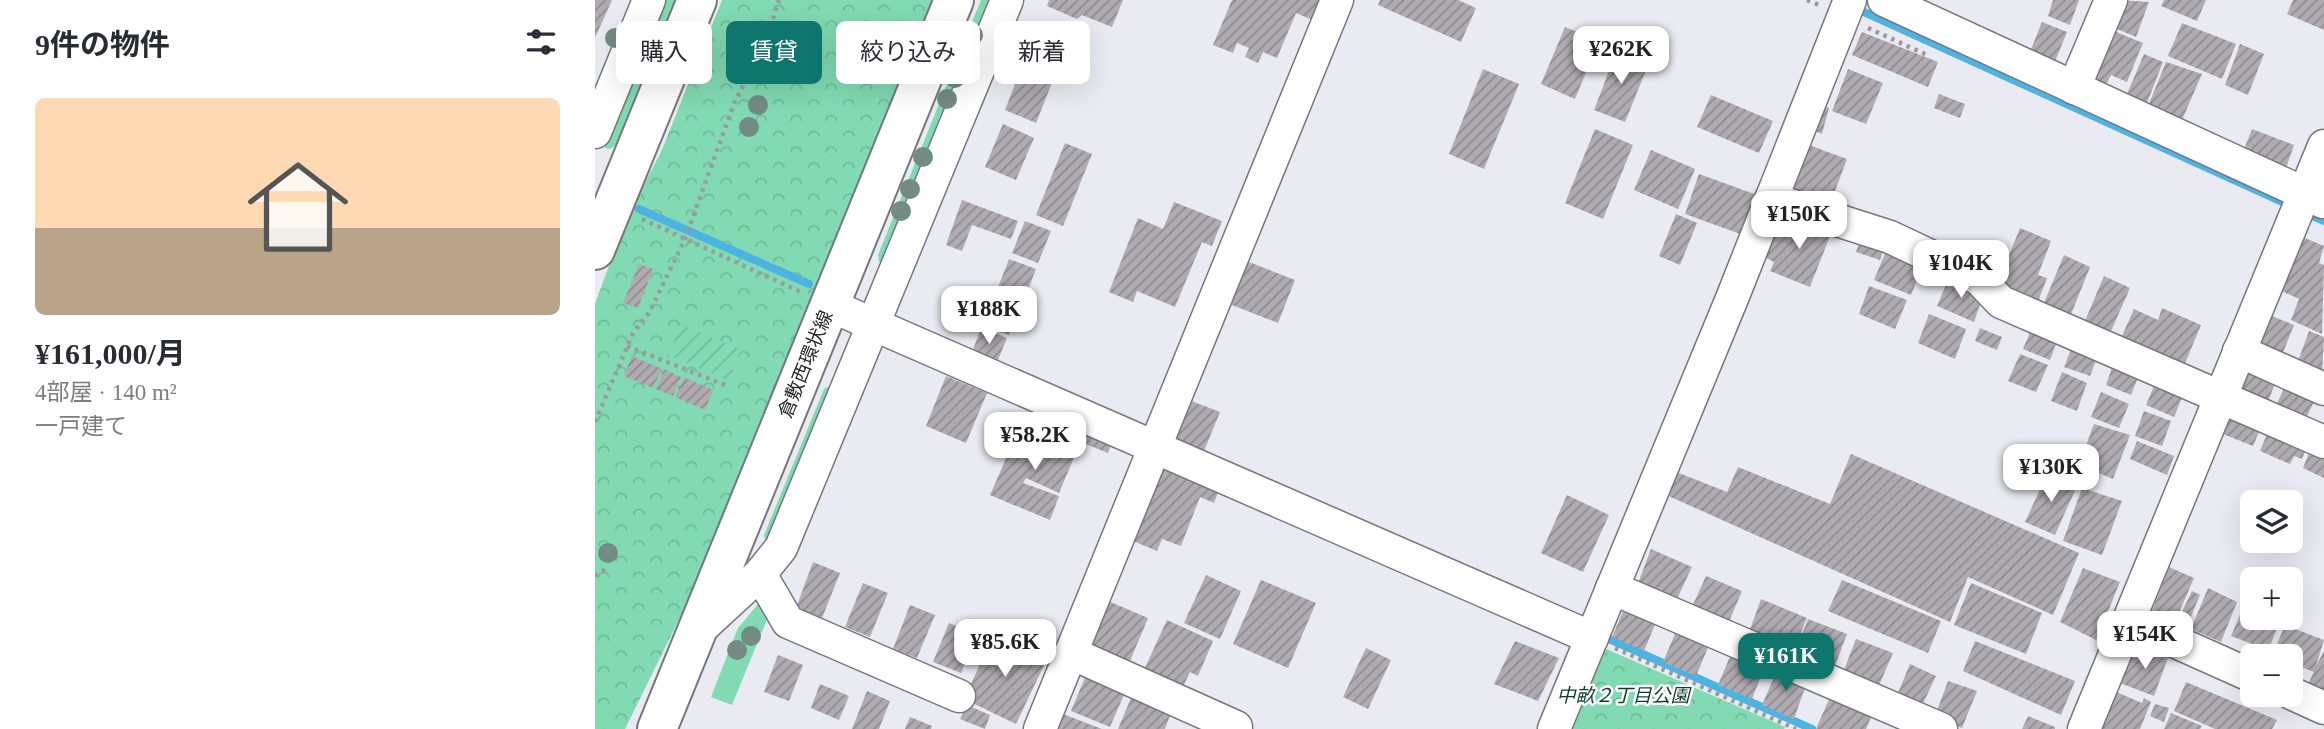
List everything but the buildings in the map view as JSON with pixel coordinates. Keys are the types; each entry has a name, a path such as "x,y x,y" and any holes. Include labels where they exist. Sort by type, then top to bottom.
{"main road":[{"path":"595,250 604,202 697,0"},
{"name":"倉敷西環状線","path":"657,729 954,0"}],"street":[{"path":"595,132 649,0"},
{"path":"694,635 760,574 781,548 1007,0"},
{"path":"1040,729 1148,444 1337,0"},
{"path":"1884,0 2074,88 2306,203"},
{"path":"2074,88 2111,0"},
{"path":"1554,729 1847,6"},
{"path":"2084,729 2239,351 2306,203 2324,146"},
{"path":"1771,199 1890,237 1979,279 2001,302 2324,442"},
{"path":"829,305 1592,638"},
{"path":"2239,351 2324,389"},
{"path":"760,574 788,622 959,696"},
{"path":"1612,588 1941,729"},
{"path":"2129,621 2240,671"},
{"path":"1071,653 1236,727"},
{"path":"2303,698 2324,708"}],"path":[{"path":"595,422 633,332 649,313 685,239 733,106 767,38 779,0"},
{"path":"604,202 829,305"},
{"path":"627,346 725,384"},
{"path":"595,576 607,568"},
{"path":"1592,638 1797,729"}],"green space":[{"path":"660,0 675,0 666,21 651,21"},
{"path":"722,0 935,0 926,21 836,21 836,84 901,84 691,595 625,729 595,729 595,304 626,219 661,152 688,84 712,84 712,25"},
{"path":"981,0 996,0 980,38 980,21 973,21"},
{"path":"625,84 641,84 616,145 610,149 605,148 602,140"},
{"path":"947,84 961,84 885,264 879,262 878,255"},
{"path":"681,324 741,350 728,380 668,355"},
{"path":"827,387 832,389 770,542 765,540 764,535"},
{"path":"760,602 768,617 732,705 711,697 738,628"},
{"name":"中畝２丁目公園","path":"1604,648 1785,727 1571,729"}],"waterway":[{"path":"1853,7 2291,206"},
{"path":"639,209 809,284"},
{"path":"2303,212 2324,221"},
{"path":"1609,639 1812,729"}]}
